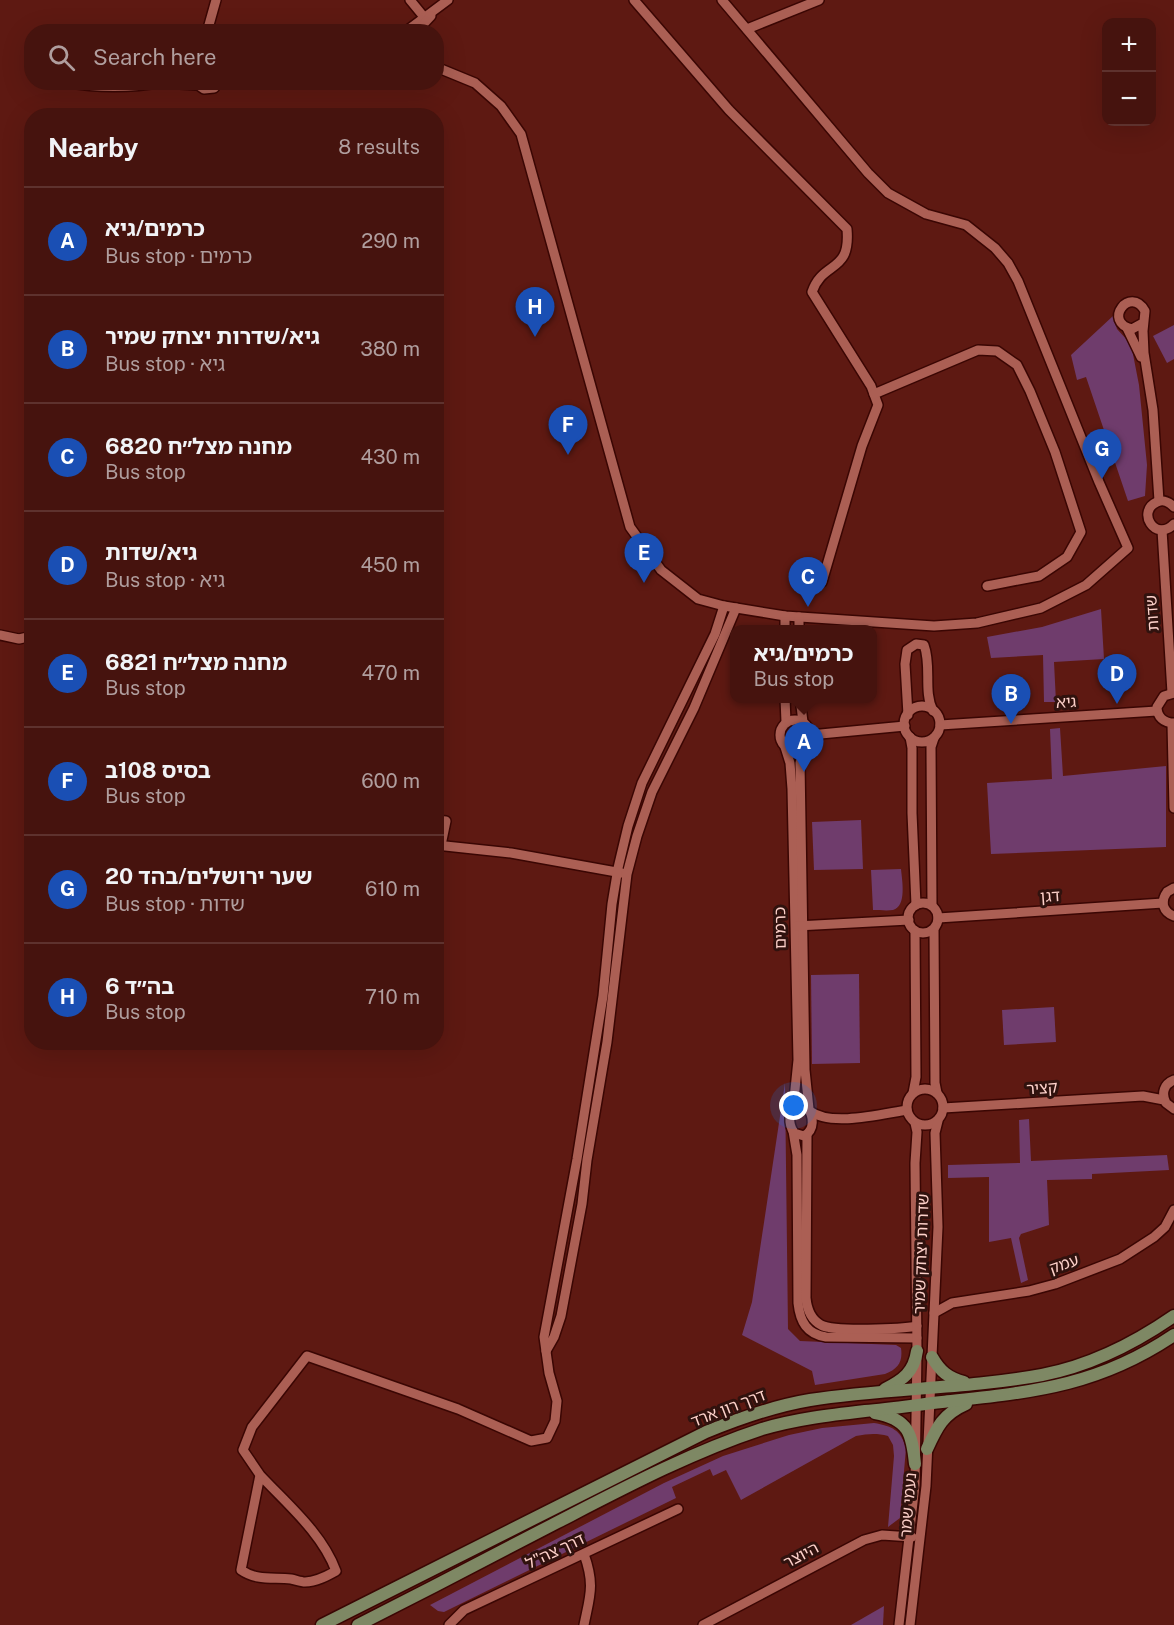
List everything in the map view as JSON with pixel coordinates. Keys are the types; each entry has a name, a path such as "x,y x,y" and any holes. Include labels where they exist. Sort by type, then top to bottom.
{"main road":[{"name":"דרך רון ארד","path":"322,1625 728,1423 774,1408 808,1401 1043,1375 1114,1351 1149,1333 1174,1316"},
{"name":"דרך רון ארד","path":"358,1625 686,1458 761,1430 794,1420 1038,1391 1079,1381 1118,1366 1174,1335"},
{"path":"878,1392 908,1375 916,1360 917,1351"},
{"path":"932,1357 944,1374 971,1383"},
{"path":"927,1449 937,1427 946,1415 978,1399"},
{"path":"865,1411 885,1415 906,1428 913,1439 915,1464"}],"street":[{"path":"210,24 216,0"},
{"path":"410,0 424,17"},
{"path":"634,0 729,110 847,229 849,245 841,262 816,280 812,292 871,386 878,405 862,446 822,582"},
{"path":"444,70 475,83 501,106 521,134 630,527 661,570 698,600 785,616 934,626 977,623 1041,608 1086,585 1128,548 1018,281 1008,263 995,248 966,225 926,214 888,194 841,142 722,0"},
{"path":"747,29 819,0"},
{"path":"415,24 445,3"},
{"path":"424,24 445,3"},
{"path":"1145,367 1127,328 1120,322 1119,313 1123,305 1127,303 1136,302 1143,307 1146,315 1143,323 1145,367 1153,410 1159,501"},
{"path":"1127,328 1136,328 1143,323"},
{"path":"874,394 978,350 997,351 1017,365 1055,452 1081,532 1067,557 1039,576 987,586"},
{"path":"1174,507 1168,502 1159,501 1148,510 1148,519 1153,527 1162,530 1174,524"},
{"name":"שדות","path":"1162,530 1173,693"},
{"path":"546,1351 554,1337 561,1316 582,1204 607,1042 628,826 642,783 715,634 724,606"},
{"path":"260,1475 241,1570 249,1576 306,1582 336,1571 332,1560 310,1529 260,1475 243,1450 252,1427 307,1356 458,1409 531,1441 547,1438 555,1421 557,1401 549,1372 544,1336 577,1159 603,996 612,904 652,792 694,708 736,608"},
{"path":"785,616 785,625"},
{"path":"799,617 799,625"},
{"path":"0,635 24,638"},
{"path":"916,905 912,748 905,726 908,715 906,657 907,650 916,644 924,645 927,654 929,694 933,711 940,724 931,747 932,906"},
{"path":"1173,693 1160,699 1157,711 1162,720 1173,723 1174,808"},
{"path":"785,703 786,722 779,733 781,742 785,747 796,751 804,747 810,735 807,725 794,720 786,722"},
{"path":"801,703 803,722"},
{"path":"908,715 920,707 933,711"},
{"name":"גיא","path":"940,724 1157,711"},
{"path":"810,735 905,726"},
{"path":"910,737 919,742 934,738"},
{"name":"כרמים","path":"785,747 790,763 792,789 805,1070 809,1110"},
{"name":"כרמים","path":"793,1109 798,1060 800,763 804,747"},
{"path":"444,846 511,854 622,873"},
{"path":"1174,888 1167,892 1163,903 1165,910 1174,916"},
{"path":"913,1094 916,1077 915,931 909,920 910,911 916,905 924,903 932,906 939,918 934,929 937,1094"},
{"name":"דגן","path":"939,918 1163,903"},
{"path":"799,926 909,920"},
{"path":"915,931 923,933 934,929"},
{"path":"1174,1079 1164,1089 1164,1100 1174,1110"},
{"path":"928,1089 937,1094 944,1108 938,1121 924,1126 915,1123 907,1110 909,1098 917,1091 928,1089"},
{"name":"קציר","path":"1143,1096 1164,1089"},
{"name":"קציר","path":"944,1108 1143,1096 1164,1100"},
{"path":"907,1110 824,1118 801,1105 793,1109 790,1120 797,1155 798,1303 802,1323 813,1333 826,1337 917,1338"},
{"path":"809,1110 812,1123 808,1133 806,1298 808,1310 821,1325 834,1329 917,1326"},
{"path":"793,1131 800,1136 840,1118"},
{"name":"שדרות יצחק שמיר","path":"923,1389 932,1357 936,1289 938,1227 935,1133 938,1121"},
{"name":"שדרות יצחק שמיר","path":"915,1123 917,1132 915,1163 917,1351 923,1389"},
{"name":"עמק","path":"934,1313 952,1303 1029,1291 1076,1277 1120,1259 1154,1238 1173,1215"},
{"path":"936,1289 952,1303"},
{"name":"נעמי שמר","path":"898,1625 923,1389"},
{"name":"נעמי שמר","path":"910,1625 924,1514 927,1449 922,1404"},
{"name":"דרך צה\"ל","path":"448,1625 464,1610 678,1509"},
{"name":"היוצר","path":"703,1625 864,1540 882,1535 909,1536 920,1539"},
{"path":"584,1554 592,1576 584,1625"}],"shaded area":[{"path":"1113,316 1117,329 1132,349 1139,385 1147,465 1145,496 1128,501 1086,377 1077,380 1071,355"},
{"path":"1174,325 1174,359 1167,363 1153,336"},
{"path":"1101,609 1104,659 1054,662 1056,702 1044,702 1043,655 991,658 987,637 1042,627"},
{"path":"1060,728 1063,776 1166,766 1166,847 991,854 987,783 1052,779 1050,729"},
{"path":"861,820 863,869 814,870 812,822"},
{"path":"901,869 903,892 897,908 873,910 871,870"},
{"path":"859,974 860,1063 812,1064 811,975"},
{"path":"1054,1007 1056,1042 1004,1045 1002,1010"},
{"path":"785,1083 788,1329 800,1341 896,1345 901,1348 900,1361 893,1370 885,1374 815,1385 812,1371 742,1335 752,1302"},
{"path":"1029,1119 1031,1161 1167,1155 1169,1170 1092,1174 1092,1179 1047,1180 1049,1225 1021,1234 1019,1238 1028,1280 1021,1283 1011,1238 989,1242 989,1177 948,1178 948,1165 1020,1163 1019,1120"},
{"path":"874,1423 895,1430 906,1448 900,1518 888,1527 893,1445 888,1436 880,1434 856,1436 741,1500 726,1470 713,1476 710,1469 672,1487 676,1498 444,1612 430,1605 664,1483 723,1456 789,1435 822,1428"},
{"path":"884,1606 883,1625 851,1625"}],"place":[{"name":"בה״ד 6","path":"535,337"},
{"name":"בסיס 108ב","path":"568,455"},
{"name":"שער ירושלים/בהד 20","path":"1102,479"},
{"name":"מחנה מצל״ח 6821","path":"644,583"},
{"name":"מחנה מצל״ח 6820","path":"808,607"},
{"name":"גיא/שדות","path":"1117,704"},
{"name":"גיא/שדרות יצחק שמיר","path":"1011,724"},
{"name":"כרמים/גיא","path":"804,772"}]}
